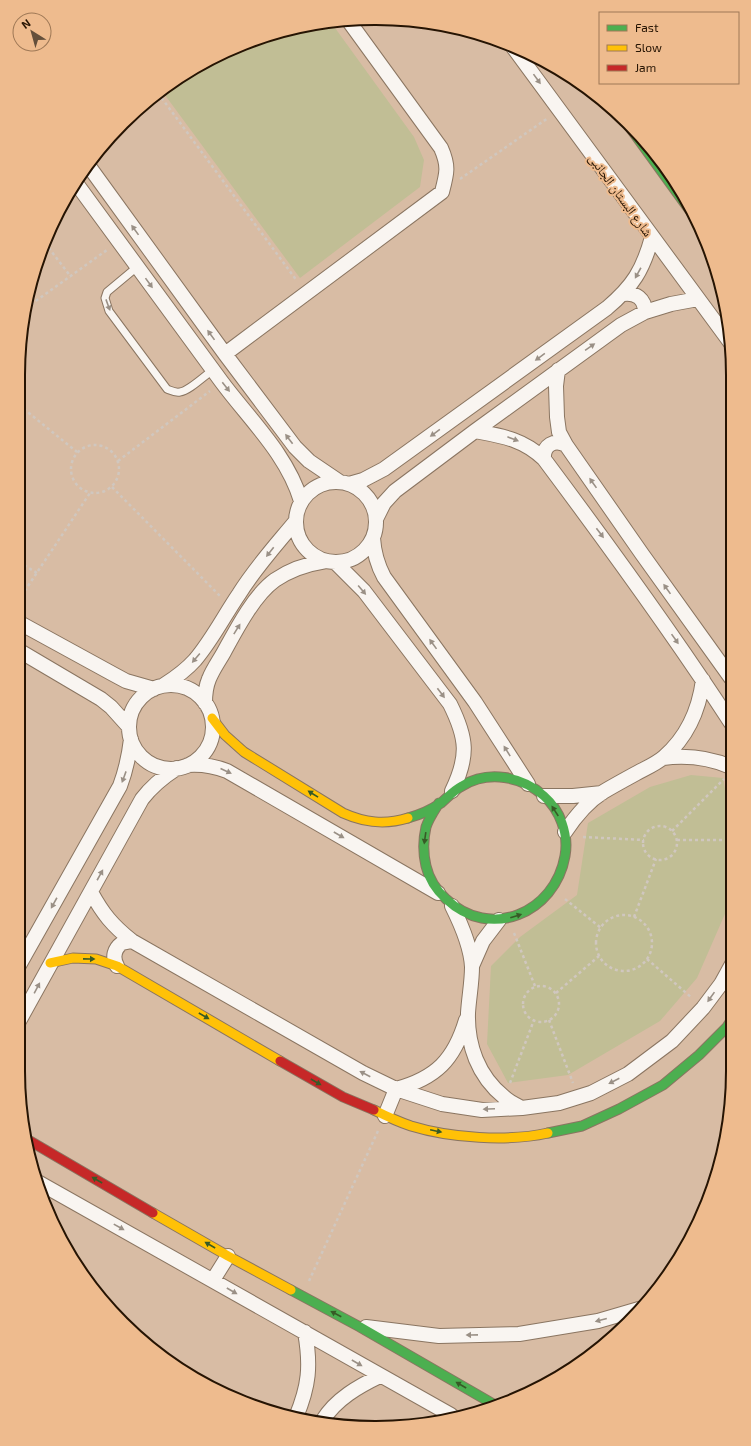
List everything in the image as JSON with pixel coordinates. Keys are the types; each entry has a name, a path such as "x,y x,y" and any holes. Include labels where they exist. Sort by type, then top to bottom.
{"street":[{"path":"225,354 442,192 446,177 447,162 442,148 352,26"},
{"name":"شارع البستان الجانبى","path":"521,57 723,333"},
{"path":"92,170 225,354 300,453 322,471 358,488 365,494 372,506 376,519"},
{"path":"80,188 212,370 285,464 297,487 301,501"},
{"path":"452,791 460,774 464,756 464,738 452,709 364,591 331,562 314,556 304,547 297,535 295,522 297,511 301,501 311,490 325,483 345,483 363,480 384,469 607,308 623,294 636,277 646,257 652,237"},
{"path":"623,294 629,293 640,297 645,307 645,312"},
{"path":"528,784 476,702 384,577 374,552 373,538 376,519 389,496 398,488 558,370 621,326 645,312 671,304 698,299"},
{"path":"558,370 556,386 557,417 559,432 566,445 726,671"},
{"path":"475,431 507,437 521,442 535,450 544,459 625,568 726,715"},
{"path":"544,459 545,449 552,443 562,442 566,445"},
{"path":"285,464 300,453"},
{"path":"384,469 398,488"},
{"path":"25,955 120,786 127,766 131,715 136,704 144,695 185,670 194,661 210,640 231,606 257,569 295,522"},
{"path":"205,702 205,694 210,678 237,629 260,594 274,581 290,571 307,564 345,561 361,553 373,538"},
{"path":"665,625 684,612"},
{"path":"25,626 99,668 126,681 159,687 176,685 187,688 197,694 205,702 219,729 238,747 339,810 362,820 389,822 416,816 439,803 452,791 469,781 489,777 509,778 528,784 544,796 557,813 565,834 566,854 562,873 553,890 541,903 525,913 503,919 482,919 472,916 452,906 439,894 227,771 215,766 202,764 165,768 154,765 144,758 136,749 130,733 111,707 101,699 25,654"},
{"path":"565,834 582,811 602,793 663,758 683,736 701,695 703,680"},
{"path":"25,1010 142,798 163,776 198,758 206,749 211,738 213,726 212,718"},
{"path":"663,758 677,756 707,758 726,770"},
{"path":"544,796 573,796 602,793"},
{"path":"439,803 429,820 424,838 424,858 429,877 439,894"},
{"path":"91,892 101,911 115,927 132,941 356,1069 396,1089 442,1104 482,1110 522,1108 560,1103 591,1093 628,1074 672,1041 703,1008 726,975"},
{"path":"452,906 464,935 472,966"},
{"path":"503,919 483,941 472,966 468,1014 469,1033 472,1051 480,1069 504,1098 522,1108"},
{"path":"117,966 115,961 115,951 122,943 132,941"},
{"path":"50,963 73,958 96,959 117,966 343,1098 411,1126 453,1135 497,1138 540,1135 582,1126 619,1109 663,1085 700,1055 726,1028"},
{"path":"396,1089 414,1084 430,1076 444,1063 456,1048 468,1014"},
{"path":"385,1116 396,1089"},
{"path":"33,1143 228,1256 360,1327 489,1402"},
{"path":"45,1186 448,1413"},
{"path":"213,1280 228,1256"},
{"path":"360,1327 439,1336 519,1334 598,1321 629,1312"},
{"path":"298,1412 303,1401 308,1378 309,1355 305,1332"},
{"path":"326,1417 341,1400 359,1386 380,1376"}],"lane":[{"path":"137,267 107,292 105,298 109,311 168,389 173,392 179,393 186,390 212,370"}],"path":[{"path":"161,98 306,293"},
{"path":"442,192 560,110"},
{"path":"33,303 119,242"},
{"path":"49,248 71,276"},
{"path":"118,461 222,382"},
{"path":"25,410 77,452"},
{"path":"90,445 104,446 110,450 115,455 120,468 119,475 112,487 102,493 90,493 79,487 72,476 71,464 77,452 90,445"},
{"path":"112,487 231,606"},
{"path":"25,591 90,493"},
{"path":"25,566 37,573"},
{"path":"672,832 726,775"},
{"path":"662,826 672,832 677,840 677,847 669,858 662,860 656,859 646,852 644,840 646,834 650,830 662,826"},
{"path":"565,834 644,840"},
{"path":"677,840 726,840"},
{"path":"634,917 656,859"},
{"path":"553,890 601,928"},
{"path":"627,915 634,917 646,926 652,938 650,953 647,959 636,968 622,971 609,967 599,956 596,947 597,937 601,928 606,922 619,916 627,915"},
{"path":"503,919 535,986"},
{"path":"556,993 599,956"},
{"path":"647,959 703,1008"},
{"path":"535,986 547,986 556,993 559,1001 558,1008 555,1015 549,1020 541,1022 534,1020 527,1015 523,1007 523,999 528,991 535,986"},
{"path":"504,1098 534,1020"},
{"path":"549,1020 578,1097"},
{"path":"302,1296 385,1116"}],"shaded area":[{"path":"335,28 414,137 424,160 420,187 300,278 165,95 200,72 241,52 285,37"},
{"path":"691,775 723,778 726,793 726,912 697,978 660,1021 568,1075 508,1083 487,1044 491,966 520,937 577,895 588,823 650,787"}],"traffic: fast":[{"path":"408,818 421,814 437,806 456,790 472,781 494,777 515,780 526,784 544,796 555,808 562,823 566,839 565,856 559,876 548,893 535,906 518,915 500,919 482,918 463,912 446,899 431,880 427,871 424,851 426,827 433,812 435,809 437,806 439,803"},
{"path":"548,1133 582,1126 619,1109 663,1085 699,1055 726,1028"},
{"path":"291,1290 360,1327 489,1402"}],"traffic: slow":[{"path":"212,718 225,735 244,752 343,813 359,819 375,822 391,822 408,818"},
{"path":"50,963 73,958 96,959 117,966 280,1061"},
{"path":"374,1110 411,1126 461,1136 497,1138 532,1136 548,1133"},
{"path":"153,1213 291,1290"}],"traffic: jam":[{"path":"280,1061 343,1097 374,1110"},
{"path":"33,1143 153,1213"}]}
